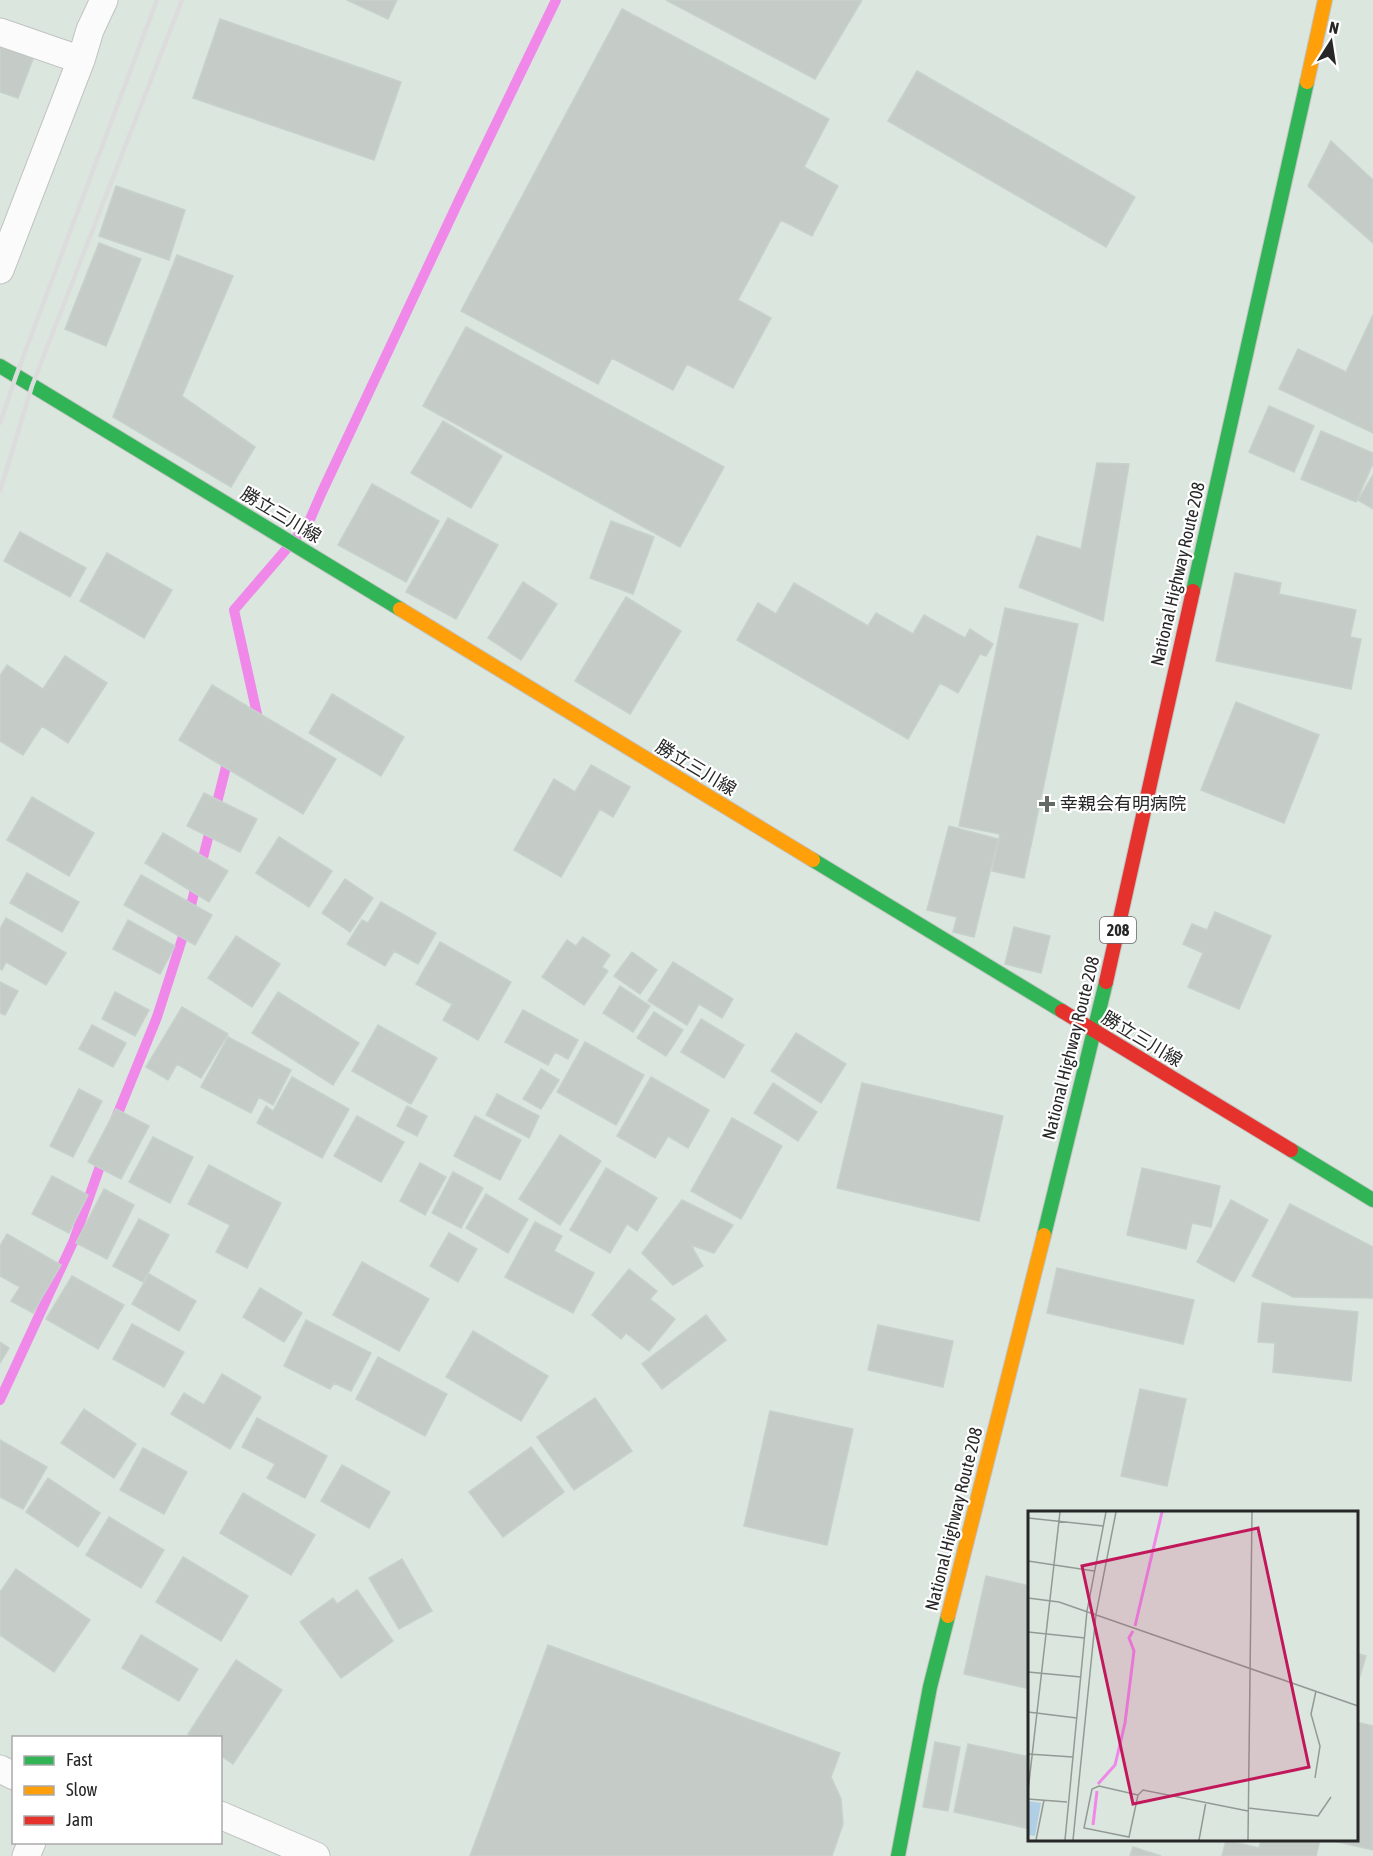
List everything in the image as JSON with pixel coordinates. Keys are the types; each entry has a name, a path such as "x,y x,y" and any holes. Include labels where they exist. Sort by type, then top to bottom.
{"main road":[{"name":"National Highway Route 208","path":"897,1856 930,1687 1095,1031 1325,0"},
{"name":"勝立三川線","path":"0,366 1373,1200"}],"street":[{"path":"0,270 81,60 90,30 104,0"},
{"path":"0,32 81,60"},
{"path":"222,1816 316,1856"}],"building":[{"path":"347,0 397,0 388,19"},
{"path":"666,0 862,0 815,79"},
{"path":"622,9 829,119 804,167 838,186 812,236 781,220 738,300 771,318 733,388 687,364 673,390 612,358 598,384 461,311"},
{"path":"220,19 401,82 374,160 193,98"},
{"path":"0,41 35,54 18,98 0,92"},
{"path":"917,71 1135,197 1106,247 888,121"},
{"path":"1331,141 1373,180 1373,243 1308,186"},
{"path":"116,186 185,210 169,260 99,236"},
{"path":"99,243 141,259 106,346 65,329"},
{"path":"177,255 233,276 182,396 255,447 231,487 113,417"},
{"path":"1373,315 1373,433 1279,389 1298,349 1346,372"},
{"path":"466,327 724,467 680,547 423,406"},
{"path":"1269,406 1314,426 1294,472 1249,452"},
{"path":"443,421 502,456 471,508 411,473"},
{"path":"1321,431 1373,453 1373,463 1356,502 1301,479"},
{"path":"1097,463 1129,464 1103,621 1019,587 1037,536 1081,549"},
{"path":"1373,475 1373,509 1358,500"},
{"path":"372,484 439,521 406,582 338,545"},
{"path":"448,518 498,545 456,619 406,592"},
{"path":"611,521 654,537 633,594 590,578"},
{"path":"20,532 86,568 70,597 4,561"},
{"path":"107,553 172,590 144,638 80,601"},
{"path":"1235,573 1281,583 1279,594 1356,610 1350,637 1361,639 1351,689 1216,661"},
{"path":"523,582 557,604 521,660 488,638"},
{"path":"794,583 868,626 876,613 913,634 924,615 965,638 970,629 993,644 986,656 980,654 958,693 940,683 908,739 737,640 758,603 776,614"},
{"path":"626,597 681,631 630,714 575,681"},
{"path":"1005,608 1078,624 1024,878 992,871 1000,834 959,826"},
{"path":"65,656 107,683 68,743 42,726 23,755 0,741 0,676 7,665 43,689"},
{"path":"212,685 336,759 303,814 179,740"},
{"path":"332,694 404,737 381,776 309,733"},
{"path":"1236,702 1319,735 1284,823 1201,790"},
{"path":"591,765 630,787 613,817 600,809 561,877 514,850 554,779 575,792"},
{"path":"204,793 257,819 240,852 187,826"},
{"path":"32,797 94,833 69,876 7,840"},
{"path":"949,826 998,839 974,937 953,932 957,917 927,910"},
{"path":"163,833 228,871 209,902 145,863"},
{"path":"279,837 332,871 309,907 256,873"},
{"path":"27,873 79,902 62,932 10,903"},
{"path":"141,875 212,915 195,945 124,905"},
{"path":"345,879 373,898 350,932 322,913"},
{"path":"381,902 436,933 418,964 394,951 385,966 347,944 362,920 368,923"},
{"path":"1215,912 1271,936 1239,1009 1188,987 1203,953 1183,944 1192,924 1207,930"},
{"path":"6,918 66,953 46,985 6,962 2,970 0,969 0,929"},
{"path":"128,920 175,946 160,974 113,949"},
{"path":"1014,927 1050,936 1041,973 1005,964"},
{"path":"236,936 280,964 252,1007 208,978"},
{"path":"583,937 610,955 602,967 608,971 584,1005 542,977 567,940 576,946"},
{"path":"440,942 511,982 478,1040 443,1020 452,1004 416,984"},
{"path":"632,952 657,970 640,994 614,976"},
{"path":"673,962 733,999 722,1018 699,1004 687,1025 648,1001"},
{"path":"0,982 18,991 5,1015 0,1013"},
{"path":"620,986 650,1006 633,1032 603,1013"},
{"path":"115,992 149,1010 135,1036 102,1019"},
{"path":"278,992 359,1043 333,1085 252,1033"},
{"path":"182,1007 228,1034 201,1078 177,1064 168,1080 146,1067"},
{"path":"523,1010 578,1040 568,1059 555,1052 548,1065 505,1042"},
{"path":"654,1012 683,1030 666,1056 637,1038"},
{"path":"701,1019 744,1045 724,1078 681,1052"},
{"path":"92,1025 126,1043 113,1067 79,1049"},
{"path":"378,1025 437,1058 411,1104 352,1071"},
{"path":"796,1033 846,1064 821,1103 771,1071"},
{"path":"228,1037 291,1070 273,1105 259,1097 251,1113 201,1087"},
{"path":"585,1042 644,1075 616,1125 557,1092"},
{"path":"541,1069 559,1080 541,1109 523,1099"},
{"path":"292,1077 349,1109 322,1158 257,1123 266,1106 273,1111"},
{"path":"651,1077 709,1110 688,1148 668,1136 655,1158 617,1136"},
{"path":"773,1083 817,1112 798,1141 754,1113"},
{"path":"862,1083 1003,1116 979,1221 837,1188"},
{"path":"79,1089 102,1101 73,1157 50,1146"},
{"path":"497,1094 539,1116 529,1138 486,1115"},
{"path":"407,1106 427,1116 417,1136 397,1126"},
{"path":"116,1109 149,1126 121,1179 88,1162"},
{"path":"357,1116 404,1142 381,1182 334,1156"},
{"path":"475,1116 521,1140 500,1180 454,1156"},
{"path":"732,1118 782,1146 741,1219 691,1191"},
{"path":"560,1135 601,1161 560,1225 519,1199"},
{"path":"153,1137 193,1157 170,1203 129,1182"},
{"path":"420,1163 446,1177 425,1215 400,1201"},
{"path":"209,1165 281,1203 247,1268 216,1252 230,1225 188,1204"},
{"path":"606,1168 657,1198 637,1231 627,1224 610,1253 570,1230"},
{"path":"1142,1168 1220,1186 1211,1227 1192,1223 1186,1249 1127,1235"},
{"path":"453,1172 483,1188 461,1228 432,1213"},
{"path":"52,1176 88,1195 69,1233 32,1214"},
{"path":"104,1189 134,1205 107,1259 76,1243"},
{"path":"486,1194 528,1219 508,1253 466,1228"},
{"path":"682,1200 733,1225 714,1253 691,1245 703,1266 673,1285 642,1253"},
{"path":"1231,1200 1268,1220 1234,1282 1197,1262"},
{"path":"1290,1204 1373,1247 1373,1298 1293,1297 1252,1276"},
{"path":"139,1219 169,1235 143,1282 113,1266"},
{"path":"535,1222 562,1236 554,1251 594,1273 573,1313 505,1277"},
{"path":"449,1233 477,1249 458,1282 430,1266"},
{"path":"7,1234 61,1265 33,1313 11,1301 20,1287 0,1276 0,1246"},
{"path":"362,1262 429,1299 399,1351 333,1315"},
{"path":"1057,1268 1194,1300 1183,1344 1047,1313"},
{"path":"629,1269 657,1291 650,1299 675,1319 649,1351 626,1333 621,1339 592,1315"},
{"path":"149,1274 196,1301 179,1331 132,1304"},
{"path":"72,1276 124,1305 98,1349 46,1319"},
{"path":"260,1288 302,1313 284,1342 243,1317"},
{"path":"1262,1303 1358,1312 1351,1381 1273,1372 1275,1343 1258,1342"},
{"path":"706,1315 726,1340 662,1389 642,1364"},
{"path":"306,1320 371,1353 351,1391 334,1383 330,1389 284,1366"},
{"path":"132,1324 184,1352 164,1387 113,1359"},
{"path":"878,1325 953,1341 943,1387 868,1370"},
{"path":"473,1331 548,1376 521,1421 446,1377"},
{"path":"0,1342 9,1348 0,1363"},
{"path":"378,1357 447,1394 425,1436 356,1399"},
{"path":"222,1374 261,1397 230,1449 171,1414 184,1393 204,1405"},
{"path":"1140,1389 1186,1399 1167,1486 1121,1476"},
{"path":"595,1398 632,1451 574,1490 537,1437"},
{"path":"84,1409 136,1444 114,1478 61,1443"},
{"path":"770,1411 853,1429 827,1545 744,1526"},
{"path":"257,1418 327,1456 305,1498 267,1478 275,1464 242,1447"},
{"path":"0,1440 47,1467 23,1509 0,1497"},
{"path":"531,1447 564,1492 503,1537 469,1492"},
{"path":"143,1448 187,1472 164,1514 120,1490"},
{"path":"342,1465 390,1492 369,1528 321,1501"},
{"path":"48,1478 100,1513 78,1547 26,1512"},
{"path":"243,1493 315,1535 291,1575 220,1533"},
{"path":"109,1517 164,1550 141,1588 86,1555"},
{"path":"183,1557 248,1596 221,1641 156,1602"},
{"path":"402,1559 432,1611 399,1629 369,1578"},
{"path":"16,1569 90,1620 54,1672 0,1635 0,1592"},
{"path":"986,1576 1028,1586 1028,1689 964,1674"},
{"path":"357,1590 393,1641 341,1678 300,1622 333,1598 337,1604"},
{"path":"141,1635 198,1669 179,1701 122,1668"},
{"path":"548,1645 840,1753 831,1777 841,1799 843,1824 832,1856 470,1856"},
{"path":"1358,1654 1366,1656 1358,1682"},
{"path":"236,1660 282,1690 233,1764 222,1756 222,1736 191,1736 188,1734"},
{"path":"1358,1722 1373,1726 1373,1850 1334,1841 1358,1841"},
{"path":"935,1742 960,1747 948,1811 923,1807"},
{"path":"968,1744 1028,1757 1028,1829 954,1812"},
{"path":"1226,1841 1259,1848 1261,1841 1320,1841 1316,1856 1222,1856"},
{"path":"1133,1847 1161,1856 1130,1856"}],"waterway":[{"path":"250,722 257,714 234,610 308,524 461,196 556,0"},
{"path":"114,1123 157,1017 184,933 229,755"},
{"path":"0,1400 74,1240 104,1155"}],"railway":[{"path":"0,423 157,0"},
{"path":"0,491 32,386 182,0"}],"traffic: fast":[{"path":"1193,591 1307,82"},
{"path":"0,366 400,609"},
{"path":"813,860 1062,1011"},
{"path":"1044,1235 1106,982"},
{"path":"1291,1150 1373,1200"},
{"path":"898,1856 930,1687 948,1616"}],"traffic: slow":[{"path":"1307,82 1325,0"},
{"path":"400,609 813,860"},
{"path":"948,1616 1044,1235"}],"traffic: jam":[{"path":"1106,982 1193,591"},
{"path":"1062,1011 1291,1150"}],"place":[{"name":"幸親会有明病院","path":"1047,804"}]}
